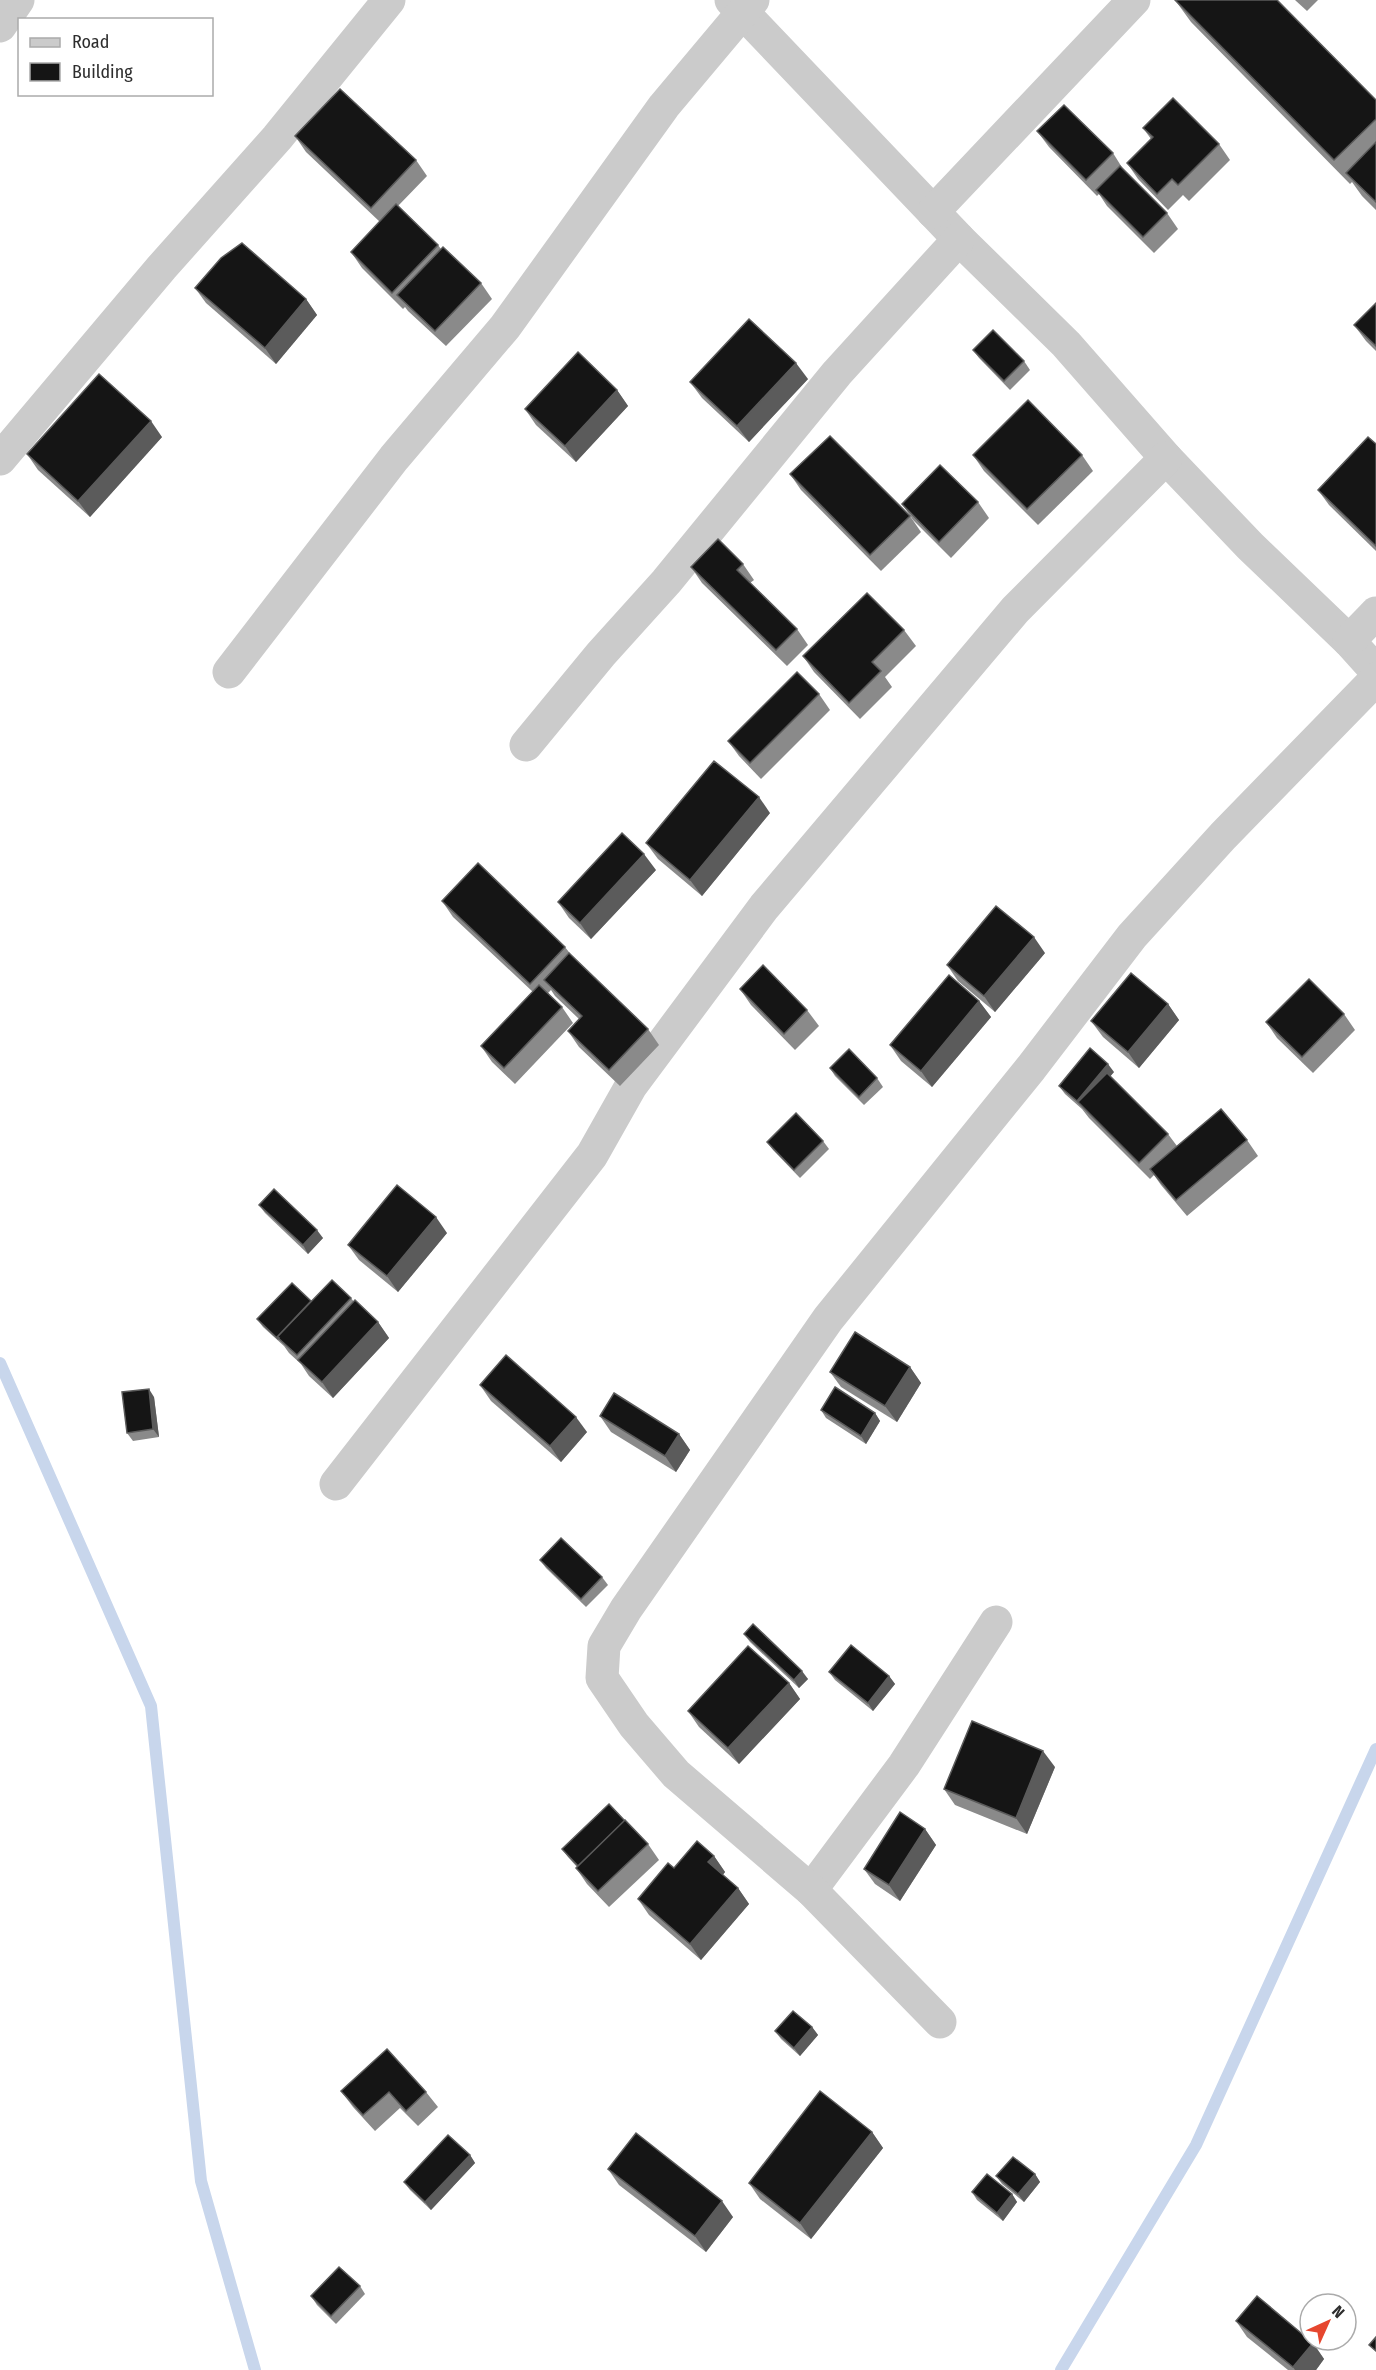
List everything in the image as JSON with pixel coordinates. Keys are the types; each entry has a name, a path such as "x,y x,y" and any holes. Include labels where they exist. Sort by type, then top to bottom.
{"street":[{"path":"0,26 18,0"},
{"path":"0,459 162,267 278,138 389,0"},
{"path":"933,212 1134,0"},
{"path":"229,672 394,458 505,327 664,106 742,5 933,212 1066,344 1166,458 1250,546 1349,641 1376,671"},
{"path":"526,745 601,654 666,582 837,373 959,239"},
{"path":"336,1484 592,1155 631,1086 764,907 1015,610 1166,458"},
{"path":"1349,641 1376,613"},
{"path":"940,2022 811,1890 676,1774 634,1725 602,1678 604,1647 626,1609 828,1319 1031,1068 1132,936 1223,836 1376,679"},
{"path":"811,1890 904,1765 996,1622"}],"building":[{"path":"1175,0 1277,0 1376,100 1376,119 1334,160"},
{"path":"340,89 416,160 371,208 295,136"},
{"path":"1173,98 1219,144 1178,185 1172,179 1157,194 1127,163 1153,137 1143,128"},
{"path":"1064,105 1113,153 1086,180 1037,131"},
{"path":"1376,142 1376,202 1346,173"},
{"path":"1120,166 1167,213 1143,237 1096,190"},
{"path":"396,204 438,245 392,293 351,252"},
{"path":"242,243 306,299 265,348 195,288 221,258"},
{"path":"443,247 481,283 435,331 397,295"},
{"path":"1376,303 1376,346 1354,325"},
{"path":"749,319 796,363 737,426 690,382"},
{"path":"993,330 1024,361 1004,381 973,350"},
{"path":"578,352 617,390 565,446 525,409"},
{"path":"99,374 151,421 78,501 27,454"},
{"path":"1028,400 1082,455 1027,509 973,455"},
{"path":"830,436 910,516 870,555 790,474"},
{"path":"1368,437 1376,444 1376,546 1318,490"},
{"path":"940,465 978,502 939,542 902,504"},
{"path":"718,539 743,564 737,570 797,629 776,650 691,567"},
{"path":"867,593 904,630 872,662 881,671 849,703 803,656"},
{"path":"797,672 819,694 750,763 728,741"},
{"path":"714,761 759,797 690,880 646,843"},
{"path":"622,833 644,854 580,923 558,902"},
{"path":"478,863 565,947 530,984 442,901"},
{"path":"996,906 1034,937 984,996 947,965"},
{"path":"569,953 648,1029 609,1070 568,1031 582,1016 544,980"},
{"path":"763,965 807,1010 784,1034 740,989"},
{"path":"1131,973 1168,1004 1128,1052 1091,1021"},
{"path":"949,975 979,1001 921,1071 890,1045"},
{"path":"1309,979 1344,1014 1302,1057 1266,1022"},
{"path":"539,985 562,1007 504,1068 481,1046"},
{"path":"1090,1048 1108,1064 1077,1101 1059,1086"},
{"path":"849,1049 877,1078 859,1097 830,1068"},
{"path":"1107,1073 1168,1134 1139,1163 1078,1102"},
{"path":"1221,1109 1247,1140 1176,1200 1150,1169"},
{"path":"796,1113 823,1141 794,1170 767,1142"},
{"path":"397,1185 436,1217 387,1276 348,1245"},
{"path":"274,1189 317,1230 303,1245 259,1205"},
{"path":"332,1280 351,1298 297,1355 277,1337"},
{"path":"292,1283 311,1301 277,1337 278,1339 257,1319"},
{"path":"355,1300 378,1322 322,1382 298,1360"},
{"path":"855,1332 910,1367 885,1406 830,1372"},
{"path":"506,1355 576,1417 550,1446 480,1385"},
{"path":"835,1387 875,1413 861,1436 821,1410"},
{"path":"149,1389 153,1429 127,1433 122,1392"},
{"path":"614,1393 679,1434 665,1456 600,1416"},
{"path":"561,1538 602,1577 581,1599 540,1560"},
{"path":"753,1624 802,1671 794,1680 744,1634"},
{"path":"851,1645 889,1676 868,1703 829,1672"},
{"path":"748,1646 789,1683 728,1748 688,1711"},
{"path":"972,1721 1043,1751 1016,1818 944,1789"},
{"path":"609,1804 625,1821 578,1866 562,1849"},
{"path":"900,1812 925,1829 889,1885 864,1869"},
{"path":"625,1820 648,1844 598,1891 576,1868"},
{"path":"697,1841 714,1856 708,1862 738,1888 690,1944 638,1899 668,1863 674,1868"},
{"path":"793,2011 812,2027 794,2048 775,2031"},
{"path":"387,2049 426,2092 406,2111 389,2092 363,2115 341,2091"},
{"path":"820,2091 872,2132 800,2223 749,2183"},
{"path":"636,2133 722,2201 695,2236 608,2169"},
{"path":"448,2135 470,2155 425,2202 404,2182"},
{"path":"1013,2157 1035,2174 1018,2194 996,2176"},
{"path":"987,2174 1012,2194 997,2213 972,2192"},
{"path":"339,2267 360,2286 331,2316 311,2296"},
{"path":"1257,2296 1298,2330 1298,2352 1306,2352 1293,2367 1236,2321"},
{"path":"1376,2337 1376,2351 1369,2345"}],"waterway":[{"path":"0,1363 151,1706 201,2181 255,2370"},
{"path":"1061,2370 1196,2145 1376,1749"}]}
